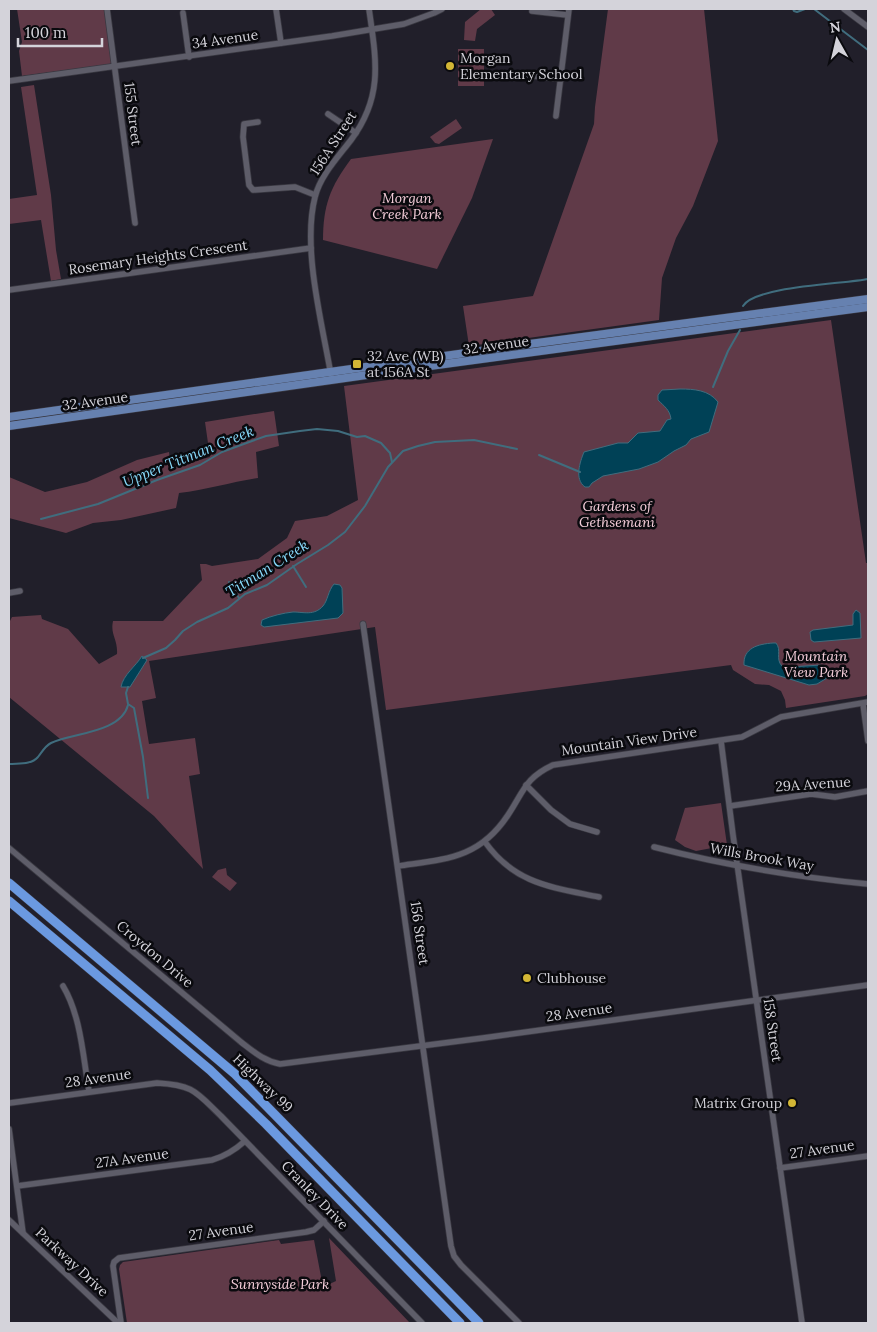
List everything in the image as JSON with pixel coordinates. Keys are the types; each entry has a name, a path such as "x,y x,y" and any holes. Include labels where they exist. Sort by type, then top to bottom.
{"highway":[{"name":"Highway 99","path":"9,883 235,1074 478,1323"},
{"name":"Highway 99","path":"9,901 210,1070 266,1124 460,1323"}],"main road":[{"name":"32 Avenue","path":"9,426 331,376 868,299"},
{"name":"32 Avenue","path":"9,417 868,307"},
{"path":"125,409 128,405 157,401 164,396"}],"street":[{"name":"155 Street","path":"107,9 135,223"},
{"path":"276,9 281,43"},
{"name":"156A Street","path":"331,376 311,248 310,220 315,195 324,176 356,134 366,117 373,97 376,56 370,9"},
{"name":"34 Avenue","path":"9,81 372,30 417,20 442,9"},
{"path":"844,9 868,26"},
{"path":"532,11 568,12 556,116"},
{"path":"182,13 189,57"},
{"path":"525,75 561,79"},
{"path":"328,114 356,134"},
{"path":"258,122 244,124 243,137 249,185 253,190 295,187 315,195"},
{"name":"Rosemary Heights Crescent","path":"9,290 311,248"},
{"path":"9,594 20,591"},
{"name":"156 Street","path":"363,624 451,1246 454,1256 461,1266 519,1323"},
{"path":"866,703 868,741"},
{"name":"Mountain View Drive","path":"398,866 451,858 485,842 508,815 526,785 540,771 553,765 742,737 781,717 866,703"},
{"name":"158 Street","path":"721,741 802,1323"},
{"path":"526,785 551,810 570,824 597,832"},
{"name":"29A Avenue","path":"730,806 811,794 835,797 868,792"},
{"path":"485,842 506,865 534,882 599,897"},
{"name":"Wills Brook Way","path":"654,847 698,858 807,878 868,884"},
{"name":"Croydon Drive","path":"9,848 258,1056 270,1062 294,1064"},
{"name":"28 Avenue","path":"294,1064 868,984"},
{"path":"63,986 68,994 77,1026 89,1091"},
{"name":"28 Avenue","path":"9,1103 157,1083 178,1084 189,1088"},
{"name":"Cranley Drive","path":"189,1088 198,1094 245,1141 422,1323"},
{"path":"9,1129 23,1233"},
{"name":"27A Avenue","path":"17,1186 212,1160 234,1151 245,1141"},
{"name":"27 Avenue","path":"780,1168 868,1156"},
{"name":"Parkway Drive","path":"9,1220 120,1323"},
{"name":"27 Avenue","path":"120,1323 113,1266 114,1262 119,1258 306,1232 314,1230 324,1222"}],"green space":[{"path":"17,9 105,9 113,64 22,76 19,51 22,42"},
{"path":"481,9 491,9 495,15 477,29 475,41 464,40 465,22"},
{"path":"608,9 704,9 718,141 693,206 676,238 662,278 659,320 469,346 463,306 533,296 594,124"},
{"path":"458,49 484,49 484,86 458,86"},
{"path":"34,85 51,195 56,250 61,279 51,281 41,220 9,224 9,199 37,195 21,87"},
{"path":"456,119 462,128 439,144 435,143 430,137"},
{"name":"Morgan Creek Park","path":"493,139 472,198 437,269 323,240 324,217 329,197 351,159"},
{"name":"Gardens of Gethsemani","path":"831,320 866,563 868,563 868,694 865,696 786,708 781,691 769,685 755,684 733,670 731,665 386,710 375,627 149,661 156,698 142,701 149,744 195,738 200,774 189,776 203,869 154,816 9,697 9,623 12,617 41,615 42,619 68,629 99,664 117,654 112,630 113,621 163,621 202,580 200,564 212,566 258,559 287,538 295,521 327,516 358,500 344,386"},
{"path":"274,411 279,446 256,452 258,478 179,493 176,508 121,520 93,523 66,533 9,518 9,477 45,492 87,482 137,460 169,452 171,468 210,457 205,422"},
{"path":"721,803 728,852 712,848 696,851 685,847 675,840 685,808"},
{"path":"226,868 227,875 237,883 230,891 212,877 218,870"},
{"name":"Sunnyside Park","path":"329,1238 410,1323 127,1323 119,1269 123,1262 279,1240 281,1244 314,1240 323,1287 336,1281"}],"water":[{"path":"680,389 706,393 718,402 709,432 691,439 686,445 658,462 639,469 603,476 589,487 585,487 582,484 579,475 584,452 618,443 628,443 638,433 660,431 667,420 671,419 668,411 658,400 658,395 662,390"},
{"path":"334,584 340,585 342,588 343,613 338,618 264,627 261,625 262,620 277,615 293,612 309,613 320,609 325,604"},
{"path":"856,610 860,613 861,638 814,642 811,640 810,632 813,630 853,625 853,614"},
{"path":"776,643 782,666 821,665 828,671 827,678 817,684 809,685 744,665 744,659 752,648 762,644"},
{"path":"142,656 147,660 130,687 121,687 127,675"}],"waterway":[{"path":"793,9 797,12 805,9"},
{"path":"814,9 868,50"},
{"name":"Titman Creek","path":"743,306 751,299 781,290 868,279"},
{"name":"Titman Creek","path":"713,387 728,351 740,330"},
{"name":"Upper Titman Creek","path":"41,519 98,504 200,465 222,452 266,436 317,429 338,431 357,437 365,436 381,443 390,453 392,462"},
{"name":"Titman Creek","path":"143,658 166,648 183,631 197,622 228,608 245,594 267,585 345,532 365,506 388,467 403,451 435,442 474,440 517,449"},
{"path":"539,455 580,472"},
{"path":"293,566 306,587"},
{"path":"229,582 239,598"},
{"name":"Titman Creek","path":"128,687 126,693 128,704 134,708 148,798"},
{"path":"9,764 35,760 45,747 51,743 106,727 124,714 128,705"}],"place":[{"name":"Morgan Elementary School","path":"450,66"},
{"name":"32 Ave (WB) at 156A St","path":"357,364"},
{"name":"Clubhouse","path":"527,978"},
{"name":"Matrix Group","path":"792,1103"}],"park label":[{"name":"Mountain View Park","path":"816,664"}]}
